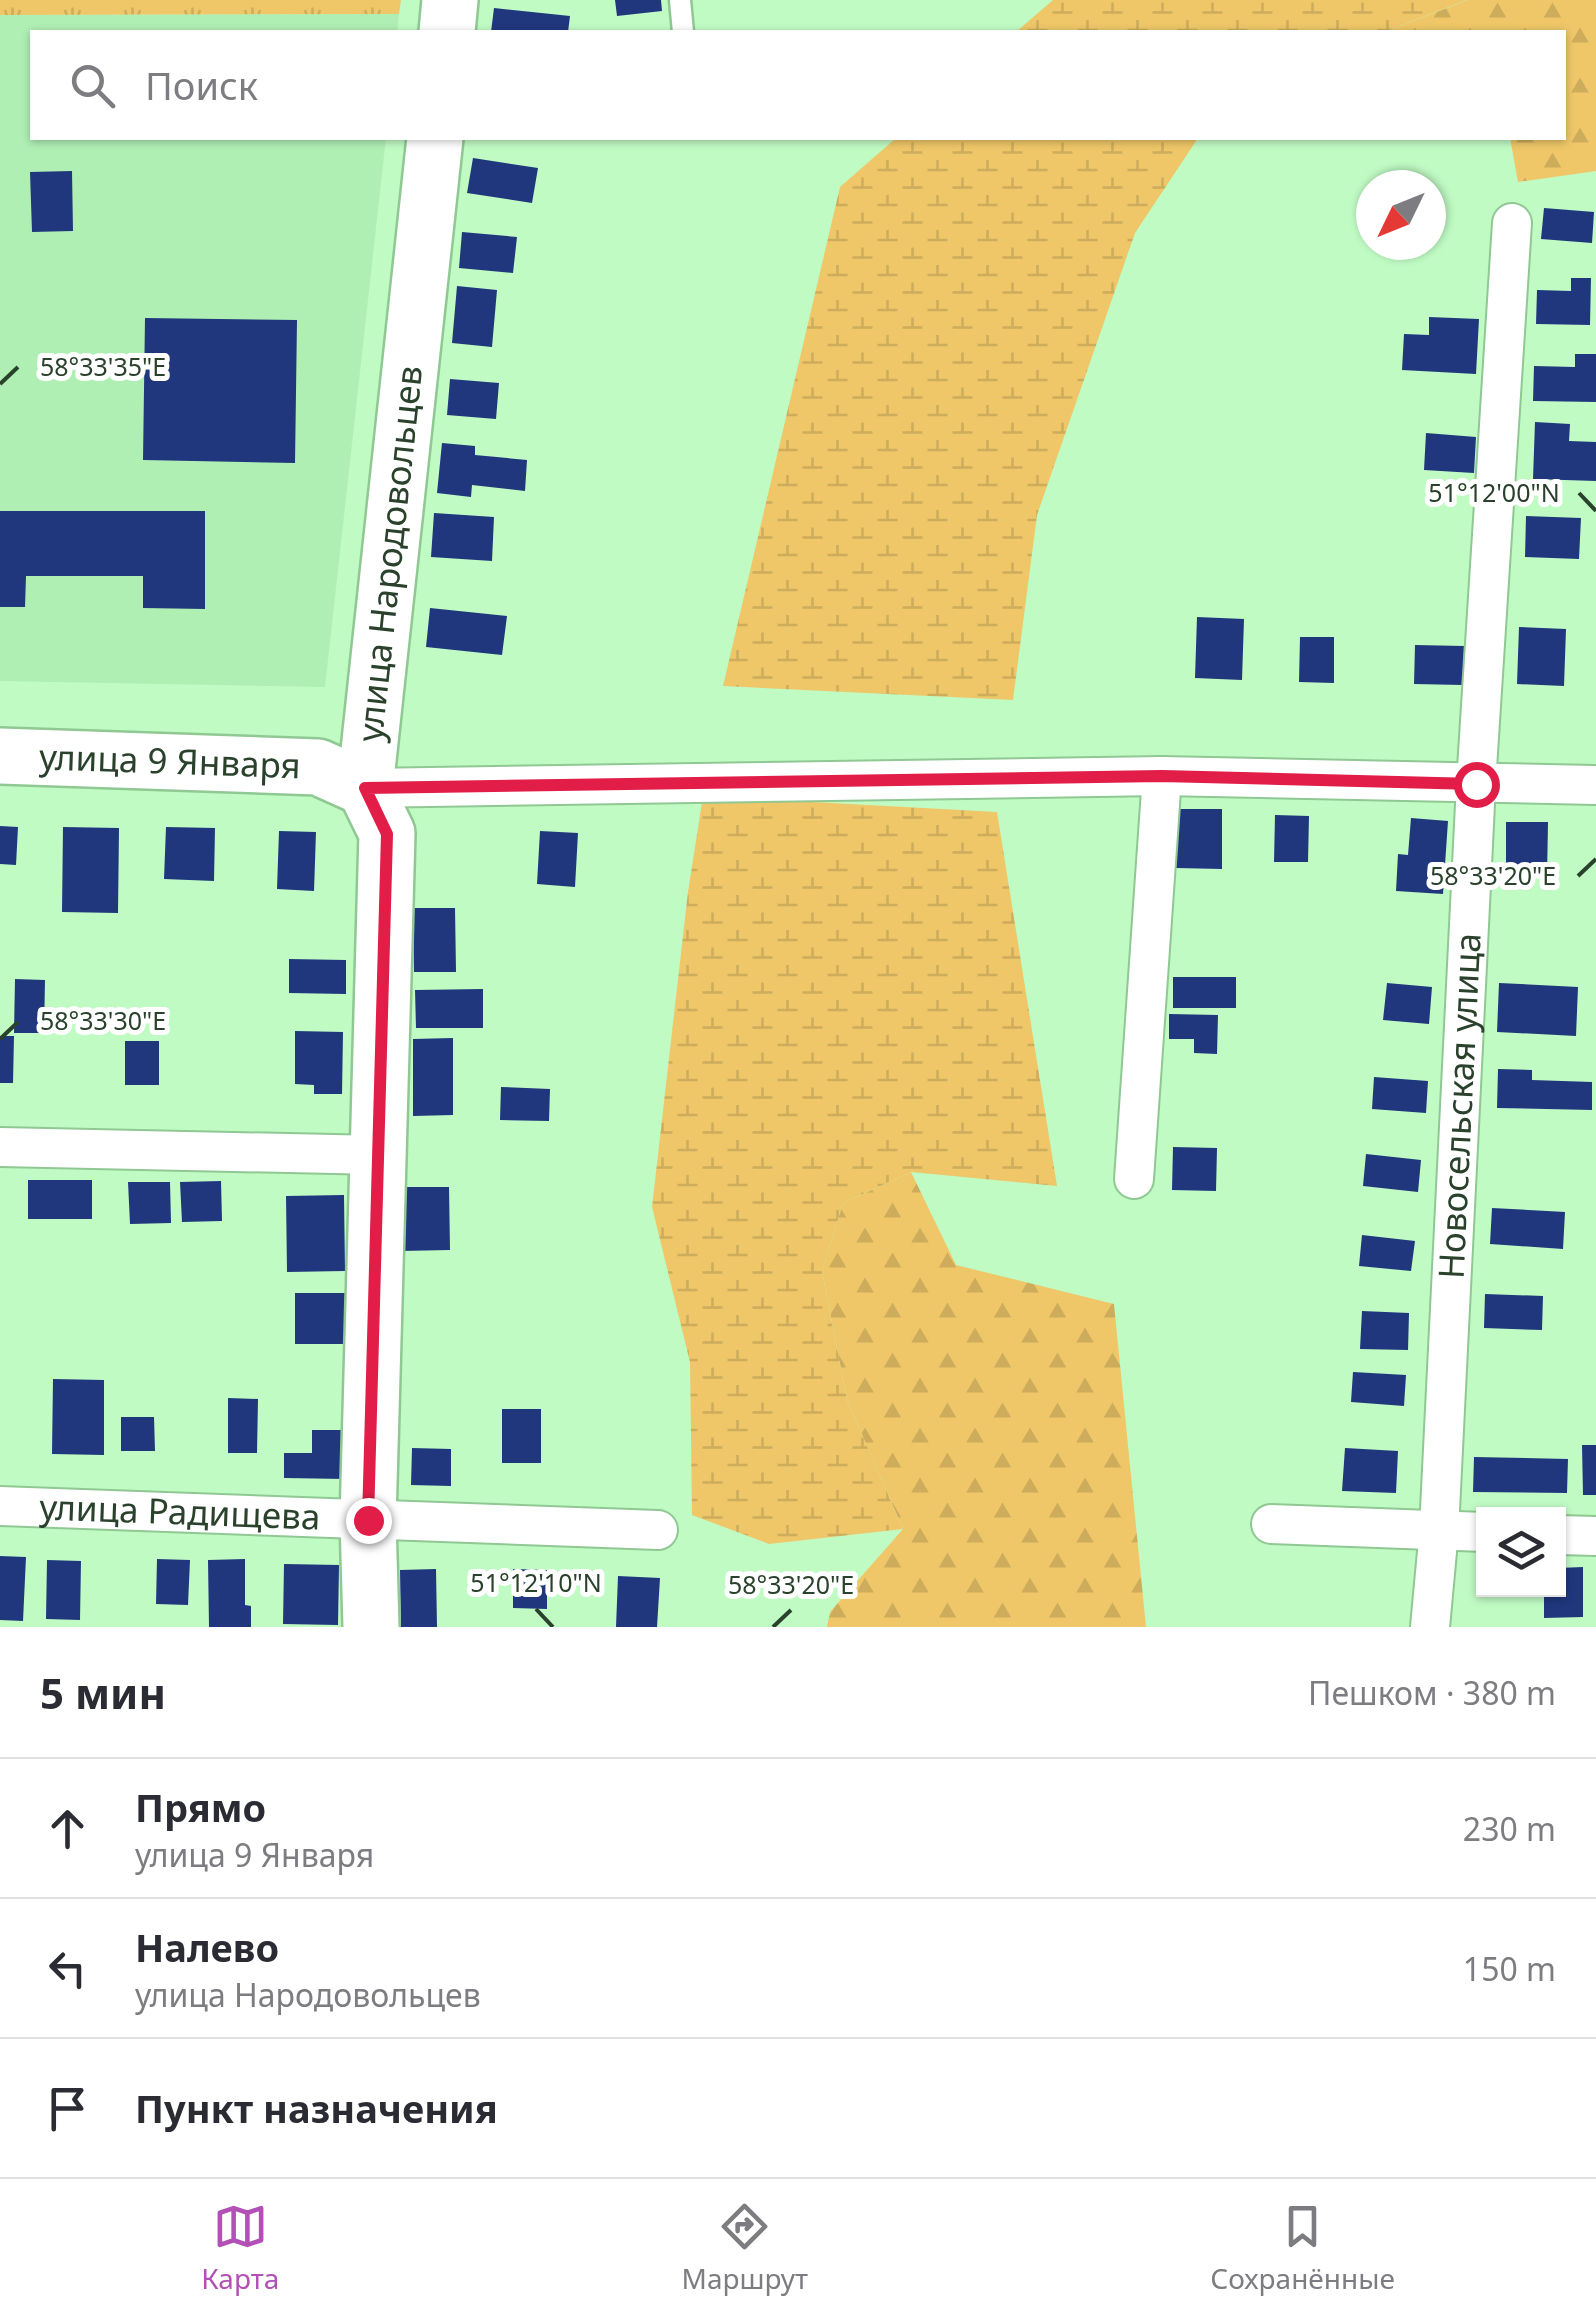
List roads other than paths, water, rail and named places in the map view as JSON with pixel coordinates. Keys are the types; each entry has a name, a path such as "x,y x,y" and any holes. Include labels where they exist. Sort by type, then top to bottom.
{"main road":[{"path":"446,30 450,0"},
{"name":"улица Народовольцев","path":"371,1627 368,1520 387,834 365,788 435,140"},
{"name":"улица 9 Января","path":"0,756 318,767 365,788"}],"street":[{"name":"Новосельская улица","path":"1430,1627 1439,1530 1476,784 1512,224"},
{"name":"улица 9 Января","path":"365,788 1162,776 1596,785"},
{"path":"1134,1179 1162,776"},
{"path":"0,1147 379,1155"},
{"name":"улица Радищева","path":"0,1506 658,1530"},
{"path":"1271,1524 1476,1532"},
{"path":"1566,1534 1596,1536"}],"lane":[{"path":"680,0 683,30"}]}
